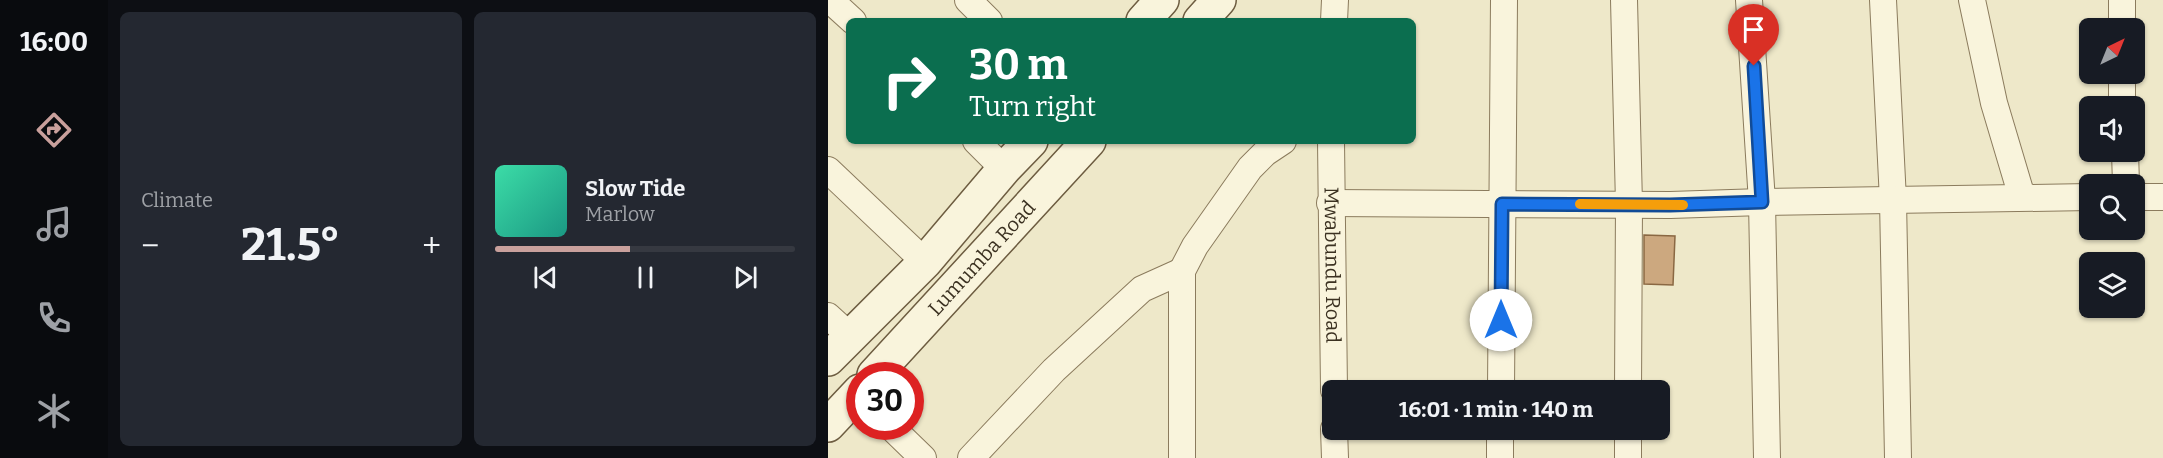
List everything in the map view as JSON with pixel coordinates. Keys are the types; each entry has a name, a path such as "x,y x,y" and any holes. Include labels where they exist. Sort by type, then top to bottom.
{"main road":[{"path":"1203,18 1219,0"},
{"name":"Lumumba Road","path":"835,337 925,262 1028,144"},
{"name":"Lumumba Road","path":"887,362 1086,144"},
{"name":"Lumumba Road","path":"828,425 846,406"}],"street":[{"path":"830,0 850,18"},
{"path":"968,0 986,18"},
{"path":"1334,18 1335,0"},
{"path":"1501,380 1504,0"},
{"path":"1624,0 1629,204 1628,380"},
{"path":"1749,0 1762,202 1767,458"},
{"path":"1883,0 1893,200 1898,458"},
{"path":"1972,0 1994,103 2022,197"},
{"path":"2122,0 2122,18"},
{"path":"979,144 1004,169"},
{"path":"1182,458 1182,271 1195,246 1250,168 1265,153 1278,144"},
{"name":"Mwabundu Road","path":"1331,144 1334,380"},
{"path":"828,170 925,262"},
{"path":"1330,203 1670,205 2079,197"},
{"path":"2145,197 2163,197"},
{"path":"971,458 1054,370 1142,289 1182,271"},
{"path":"904,440 923,458"},
{"path":"1334,440 1335,458"},
{"path":"1500,440 1500,458"},
{"path":"1628,440 1628,458"}],"building":[{"path":"1644,235 1675,236 1673,285 1644,284"}],"slow traffic":[{"path":"1580,204 1683,205"}],"route":[{"path":"1501,320 1502,204 1670,205 1762,202 1754,66"}]}
